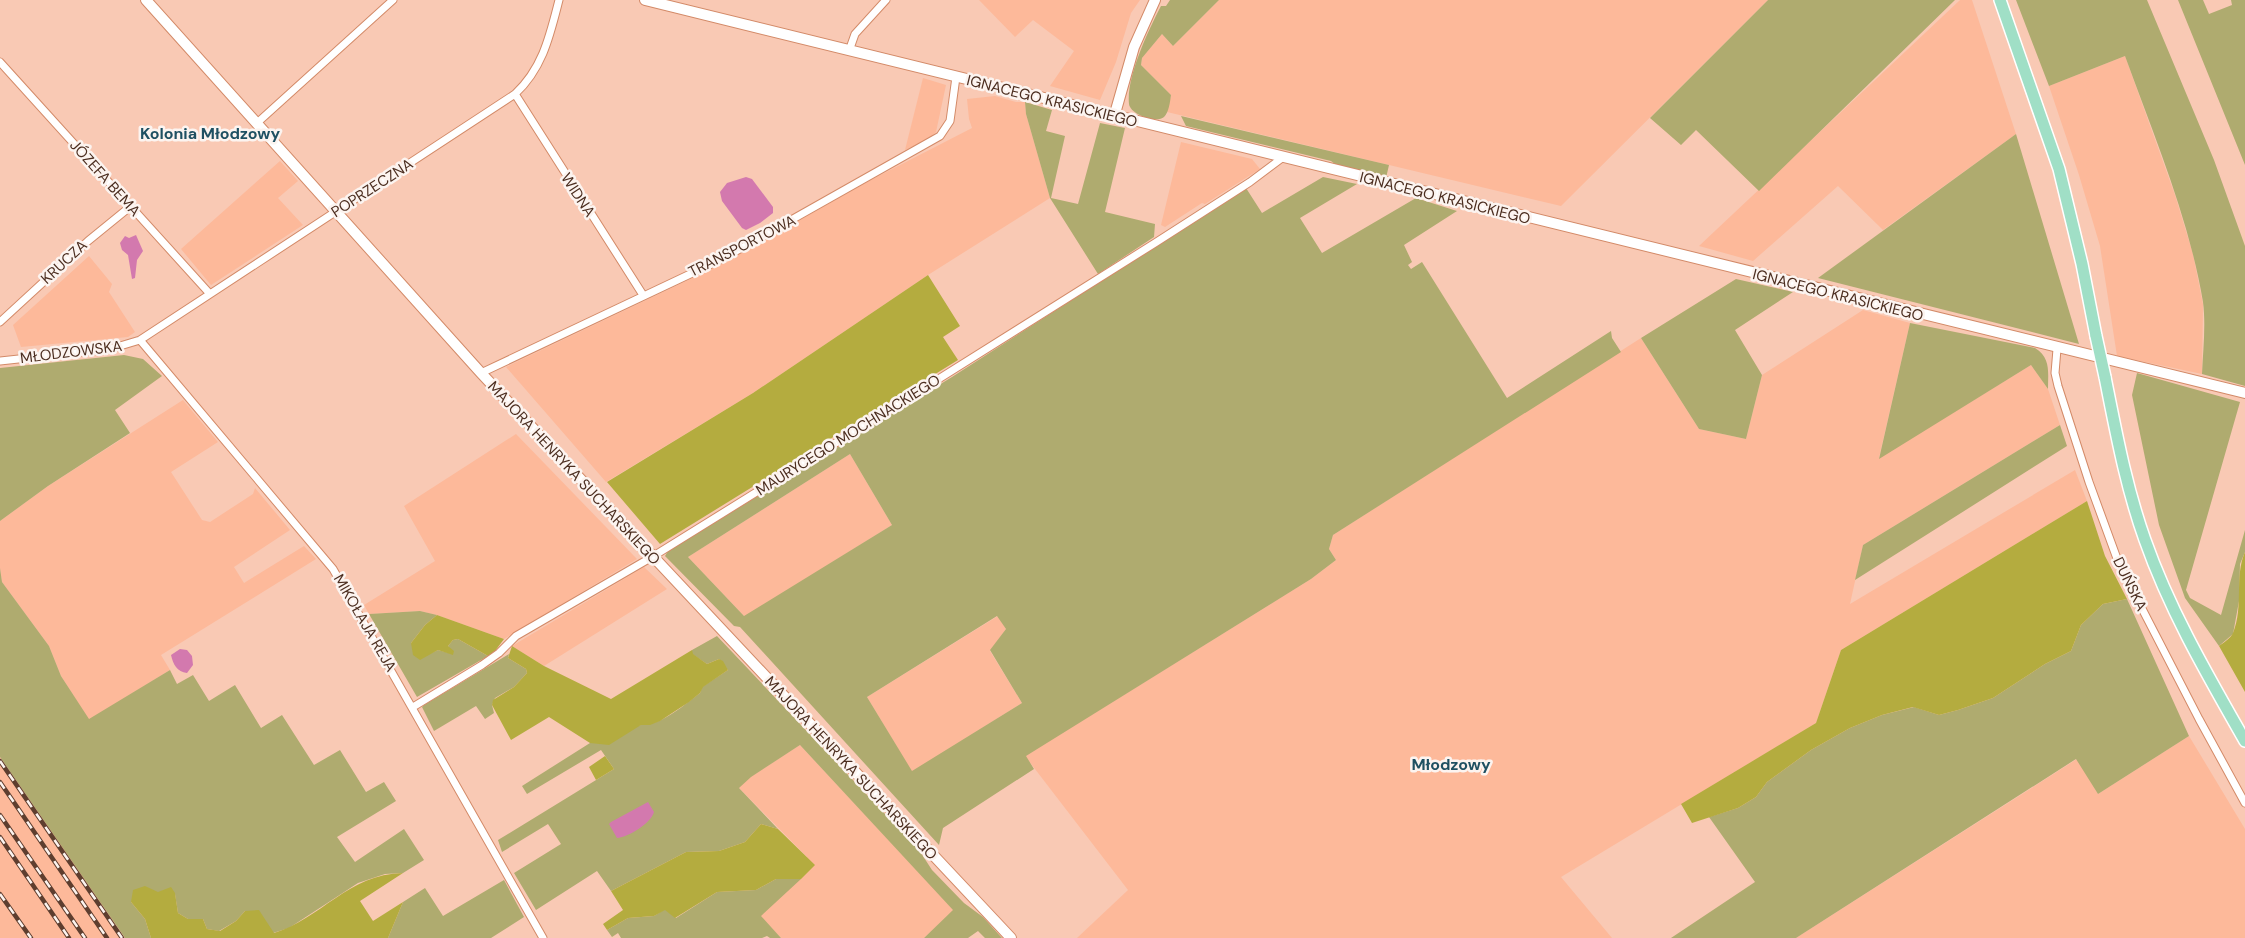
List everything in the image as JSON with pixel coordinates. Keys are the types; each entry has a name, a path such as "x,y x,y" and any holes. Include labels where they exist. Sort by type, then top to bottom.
{"main road":[{"path":"2000,0 2059,169 2082,264 2120,454 2145,540 2167,595 2196,655 2245,741"}],"street":[{"name":"MAJORA HENRYKA SUCHARSKIEGO","path":"146,0 481,373 1011,938"},
{"path":"257,123 393,0"},
{"name":"POPRZECZNA","path":"140,340 515,94 524,86 539,64 546,48 559,0"},
{"name":"IGNACEGO KRASICKIEGO","path":"645,0 658,1 1114,117 2058,349 2245,393"},
{"path":"849,51 855,34 886,0"},
{"path":"1114,117 1134,47 1155,0"},
{"name":"JÓZEFA BEMA","path":"0,62 210,294"},
{"name":"TRANSPORTOWA","path":"481,373 722,259 940,136 950,121 956,77"},
{"name":"WIDNA","path":"515,94 643,295"},
{"name":"MAURYCEGO MOCHNACKIEGO","path":"413,707 482,665 499,653 516,636 652,556 1155,243 1257,177 1282,158"},
{"name":"KRUCZA","path":"0,322 88,241 131,206"},
{"name":"MŁODZOWSKA","path":"0,360 110,349 140,340"},
{"name":"MIKOŁAJA REJA","path":"140,340 333,569 543,938"},
{"name":"DUŃSKA","path":"2058,349 2055,373 2058,386 2114,553 2198,719 2245,803"}],"shaded area":[{"path":"979,0 1140,0 1131,13 1116,62 1100,100 1050,86 1074,51 1033,20 1015,37"},
{"path":"1170,0 1219,0 1173,46 1162,34 1142,58 1141,65 1171,95 1166,115 1160,119 1150,119 1130,108 1129,93 1131,81 1139,54 1156,16 1161,6 1166,6"},
{"path":"1219,0 1768,0 1561,206 1167,112 1171,95 1141,65 1142,58 1162,34 1173,46"},
{"path":"1768,0 1955,0 1759,191 1696,130 1681,145 1650,118"},
{"path":"1960,0 1972,0 2016,134 1883,230 1838,186 1753,261 1699,246"},
{"path":"2016,0 2147,0 2214,160 2245,246 2245,386 2202,374 2204,311 2197,271 2170,178 2125,56 2049,86"},
{"path":"2178,0 2203,0 2209,14 2232,5 2231,0 2245,0 2245,165"},
{"path":"2125,56 2175,195 2193,254 2203,304 2202,374 2117,356 2100,246 2079,175 2049,86"},
{"path":"923,78 946,85 936,132 929,139 905,150"},
{"path":"995,96 1016,102 1025,102 1026,114 1050,198 928,275 753,393 606,482 506,367 722,264 867,182 972,128 967,99"},
{"path":"1025,102 1052,110 1046,131 1065,136 1051,198 1078,204 1100,123 1125,128 1105,212 1155,224 1154,237 1098,274 1050,198 1026,114"},
{"path":"1181,116 1389,165 1386,178 1339,167 1331,161 1186,126"},
{"path":"2016,134 2079,344 1818,278"},
{"path":"1181,142 1252,159 1260,169 1165,227 1161,225"},
{"path":"280,161 298,181 278,198 303,225 211,285 181,249"},
{"path":"746,177 752,179 773,207 773,213 760,223 746,230 742,228 722,201 720,192 727,183"},
{"path":"1323,177 1357,184 1300,218 1322,253 1416,198 1457,211 1404,245 1412,262 1408,265 1411,269 1422,262 1507,398 1611,331 1612,338 1621,352 1333,535 1329,549 1336,560 1311,579 1026,756 1034,769 943,828 939,845 740,627 734,626 665,556 668,551 952,377 1246,188 1262,213","holes":["850,454 892,525 744,616 688,557","997,616 1006,629 990,650 1022,703 912,771 867,697"]},
{"path":"136,235 143,251 137,260 135,278 132,279 128,255 122,250 120,243 125,236 129,238"},
{"path":"89,256 112,284 109,292 135,332 128,337 21,347 13,325"},
{"path":"928,275 960,326 943,337 958,360 660,544 607,482 753,393"},
{"path":"1736,279 1793,292 1735,330 1762,375 1746,439 1699,429 1641,338"},
{"path":"1863,310 1910,323 1879,458 2031,365 2048,389 2060,425 1863,545 1850,604 2075,470 2087,501 1841,650 1816,723 1561,877 1612,938 1077,938 1128,890 1025,756 1311,579 1336,560 1329,549 1333,535 1641,338 1699,429 1746,439 1762,375"},
{"path":"1910,323 2035,348 2044,356 2048,366 2048,389 2031,365 1879,459"},
{"path":"124,355 143,359 162,376 115,410 130,433 48,486 0,521 0,368"},
{"path":"2137,373 2240,402 2186,590 2190,598 2221,615 2245,530 2245,552 2240,564 2239,601 2233,634 2219,646 2185,598 2159,525 2132,395"},
{"path":"183,400 218,442 171,472 202,520 210,522 253,494 255,488 290,530 234,567 244,583 304,546 316,559 161,655 170,670 89,720 61,676 49,646 2,582 0,568 0,521 48,486"},
{"path":"2060,425 2067,446 1855,580 1863,545"},
{"path":"516,434 637,559 504,639 437,615 420,611 369,614 364,605 435,561 404,506"},
{"path":"850,454 892,525 745,617 688,557"},
{"path":"2087,501 2105,556 2127,599 2103,604 2081,625 2071,651 2045,664 1993,698 1939,715 1913,707 1882,715 1850,728 1811,750 1767,782 1756,797 1738,808 1692,823 1681,804 1816,723 1841,650"},
{"path":"2245,552 2245,692 2219,646 2232,635 2236,623 2240,572"},
{"path":"644,567 667,589 544,666 512,646"},
{"path":"0,568 2,582 49,646 61,676 89,719 170,670 177,684 193,675 209,701 235,685 261,728 282,715 314,765 340,750 366,792 384,782 396,801 337,837 355,862 404,829 424,860 403,873 385,874 358,883 289,928 273,933 245,911 236,921 219,931 207,929 203,919 188,919 178,913 175,894 158,892 131,902 145,919 151,938 125,938 0,757"},
{"path":"2127,599 2189,736 2098,794 2076,759 1796,938 1671,938 1755,882 1709,817 1738,808 1756,797 1767,782 1811,750 1850,728 1882,715 1914,707 1939,715 1993,698 2045,664 2071,651 2081,625 2103,604"},
{"path":"420,611 437,615 425,625 411,643 425,656 438,650 453,654 448,646 453,640 458,639 488,656 417,697 369,614"},
{"path":"437,615 504,639 495,651 488,656 458,639 453,640 448,646 454,651 453,655 438,650 420,660 413,655 411,643 425,625"},
{"path":"998,616 1006,629 990,651 1022,703 912,772 867,697"},
{"path":"717,636 919,850 932,870 964,903 983,917 1002,938 985,938 978,931 968,938 924,938 953,910 800,745 751,777 739,788 778,829 761,824 745,842 719,851 686,852 611,891 597,871 536,910 514,873 561,844 548,824 502,852 498,840 614,769 601,750 527,794 522,786 590,743 609,740 638,726 658,721 700,693 702,687 728,670 719,659 707,664 692,654 692,650"},
{"path":"512,646 544,666 611,699 692,650 693,654 707,664 719,659 723,661 728,670 703,687 700,693 689,702 660,721 650,725 641,725 609,745 590,743 549,717 511,740 492,705 493,700 514,687 527,673 526,669 508,658"},
{"path":"180,649 187,650 192,656 193,665 187,673 178,669 171,655"},
{"path":"509,654 508,658 526,669 527,673 514,687 495,698 492,705 494,713 485,719 476,706 434,731 422,707"},
{"path":"2189,736 2245,829 2245,938 1796,938 2077,759 2098,794"},
{"path":"800,745 954,910 924,938 781,938 760,916 807,857 739,788 744,781"},
{"path":"605,756 614,769 596,780 589,767"},
{"path":"0,757 80,871 125,938 0,938"},
{"path":"648,802 654,812 649,821 633,832 617,838 609,824"},
{"path":"761,824 778,829 815,865 801,879 776,879 756,890 717,892 675,918 665,910 654,916 628,918 607,930 603,924 623,910 611,891 686,852 719,851 745,842"},
{"path":"403,873 360,901 373,921 403,902 388,938 151,938 145,919 131,902 133,890 145,886 158,892 171,887 175,893 178,913 188,919 203,919 207,929 220,931 236,921 245,911 259,910 274,933 306,918 350,889 366,881 384,875"},
{"path":"776,879 801,879 761,916 781,938 770,938 767,936 762,938 621,938 618,933 612,937 607,930 628,918 654,916 665,909 676,918 717,892 756,890"},
{"path":"504,880 524,917 491,938 388,938 403,902 425,888 443,916"}],"railway":[{"path":"0,761 122,938"},
{"path":"0,782 107,938"},
{"path":"0,815 85,938"},
{"path":"0,837 69,938"},
{"path":"0,894 31,938"}],"district":[{"name":"Kolonia Młodzowy","path":"210,133"},
{"name":"Młodzowy","path":"1451,764"}]}
